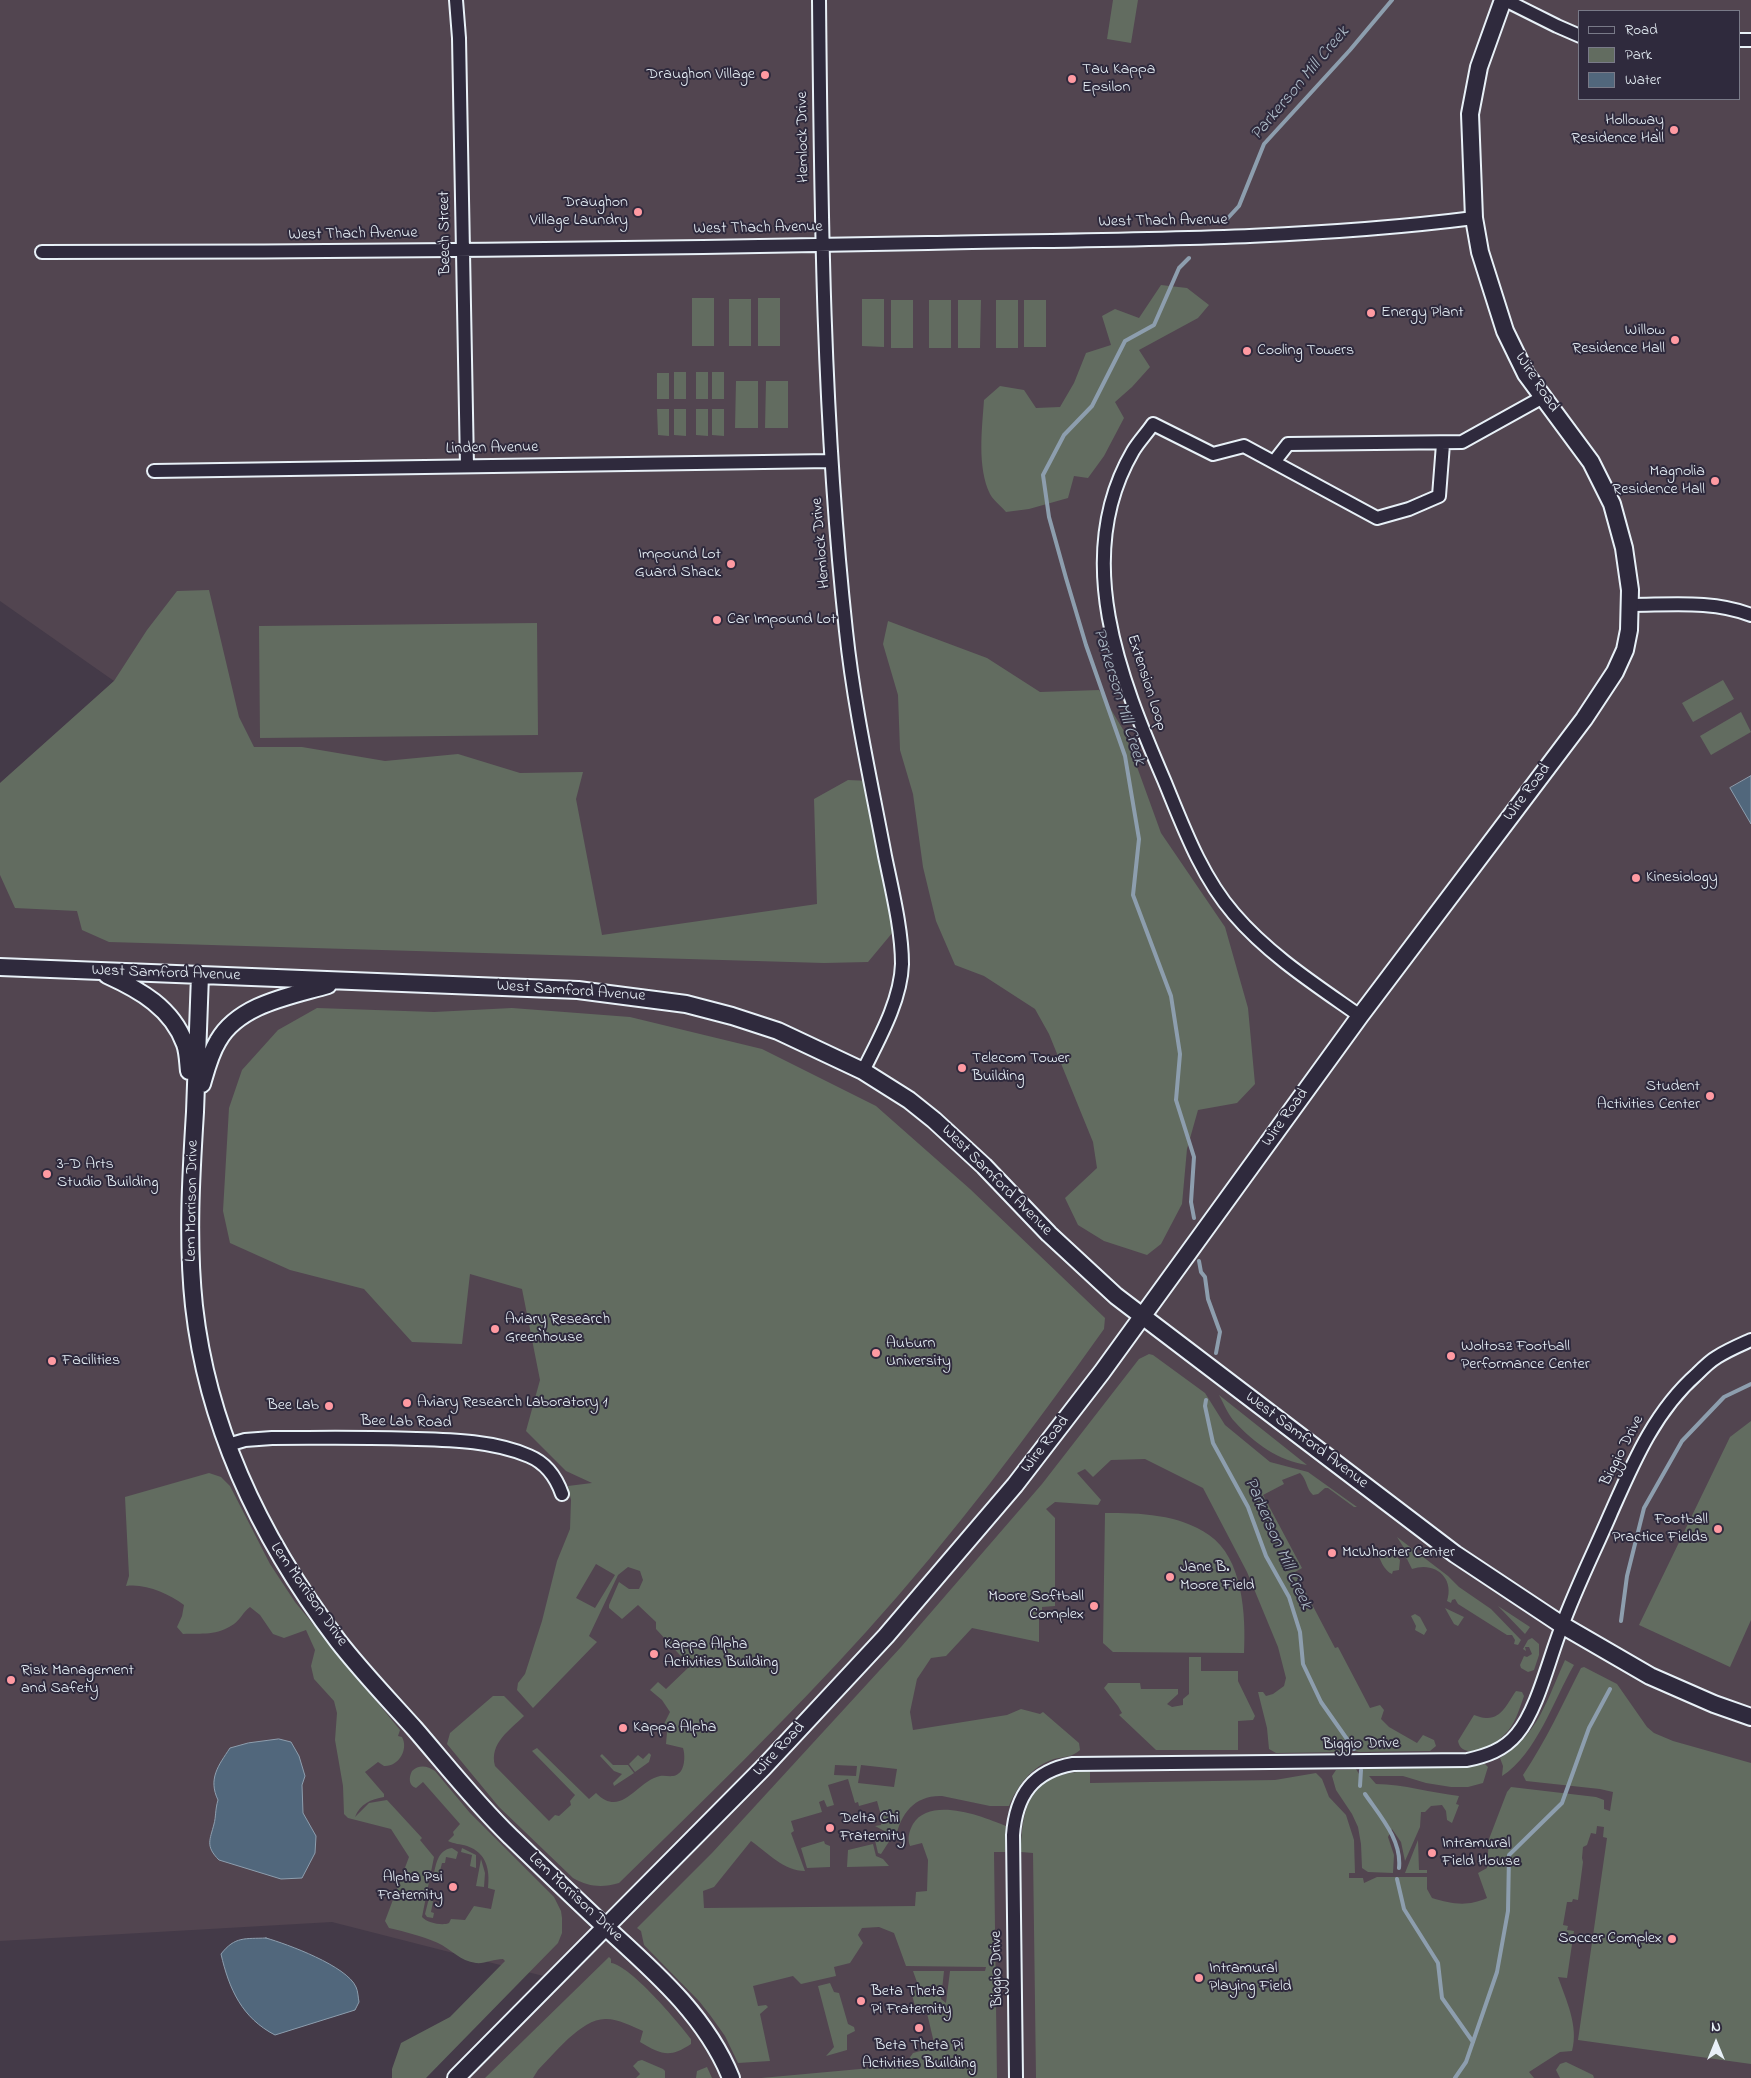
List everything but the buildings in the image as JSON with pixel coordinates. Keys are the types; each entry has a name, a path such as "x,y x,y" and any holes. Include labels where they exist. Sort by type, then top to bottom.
{"street":[{"name":"Beech Street","path":"456,0 459,38 467,466"},
{"name":"Hemlock Drive","path":"819,0 822,245 831,461 846,633 860,726 896,913 902,962 900,979 885,1028 863,1071"},
{"path":"1504,0 1578,35"},
{"name":"Wire Road","path":"456,2078 764,1767 886,1636 1021,1478 1102,1372 1360,1016 1598,699 1615,672 1625,650 1629,630 1630,605 1624,548 1612,504 1591,462 1526,374 1505,331 1480,252 1474,218 1470,114 1479,67 1504,0"},
{"name":"West Thach Avenue","path":"42,252 462,250 1254,237 1411,226 1474,218"},
{"path":"1274,462 1288,444 1443,444 1462,442 1543,397"},
{"name":"Extension Loop","path":"1360,1016 1304,977 1267,947 1234,913 1206,874 1185,831 1135,711 1116,653 1106,607 1103,558 1109,510 1119,479 1133,450 1153,424 1213,454 1244,446 1377,518 1409,509 1439,496 1443,444"},
{"name":"Linden Avenue","path":"154,471 831,461"},
{"path":"1630,605 1694,604 1726,608 1751,615"},
{"name":"West Samford Avenue","path":"0,967 578,990 654,998 732,1016 778,1031 863,1071 909,1100 934,1120 984,1166 1049,1234 1116,1296 1455,1554 1562,1625 1650,1676 1714,1704 1751,1717"},
{"path":"99,971 131,986 153,1000 171,1018 186,1045 195,1103"},
{"name":"Lem Morrison Drive","path":"200,975 190,1233 194,1304 214,1410 268,1536 296,1583 340,1644 493,1820 606,1927 696,2017 722,2056 731,2078"},
{"path":"195,1103 209,1060 219,1040 237,1020 270,1002 340,981"},
{"name":"Biggio Drive","path":"1016,2078 1014,1819 1020,1802 1035,1780 1051,1770 1073,1764 1467,1760 1485,1756 1499,1749 1517,1734 1534,1703 1562,1625 1629,1471 1651,1428 1681,1388 1716,1357 1751,1340"},
{"name":"Bee Lab Road","path":"228,1446 246,1440 272,1438 454,1440 501,1447 530,1456 548,1468 558,1482 562,1494"}],"shaded area":[{"name":"Auburn University","path":"0,0 1751,0 1751,2078 456,2078 555,1979 332,1922 0,1941 0,783 114,681 0,601"}],"green space":[{"path":"1113,0 1138,0 1131,43 1107,39"},
{"path":"1161,285 1187,288 1209,305 1198,318 1139,350 1150,367 1115,402 1124,418 1104,456 1088,478 1074,476 1068,498 1029,509 1006,512 990,494 983,472 981,448 984,400 1000,386 1024,390 1036,408 1060,407 1074,383 1086,353 1111,345 1102,316 1115,309 1139,318"},
{"path":"692,298 714,298 714,346 692,346"},
{"path":"758,298 780,298 780,346 758,346"},
{"path":"729,299 751,299 751,346 729,346"},
{"path":"862,299 884,299 884,347 862,346"},
{"path":"891,300 913,300 913,348 891,348"},
{"path":"929,300 951,300 951,348 929,348"},
{"path":"958,300 981,300 980,348 958,348"},
{"path":"996,300 1018,300 1018,348 996,348"},
{"path":"1024,300 1046,300 1046,347 1024,347"},
{"path":"674,372 686,372 686,399 674,399"},
{"path":"696,372 708,372 708,399 696,399"},
{"path":"712,372 724,372 724,399 712,399"},
{"path":"657,373 669,373 669,399 657,399"},
{"path":"736,381 758,381 758,428 735,428"},
{"path":"766,381 788,381 788,428 765,428"},
{"path":"657,409 669,409 669,436 658,435"},
{"path":"674,409 686,409 686,436 674,435"},
{"path":"696,409 708,409 708,436 696,435"},
{"path":"712,409 724,409 724,436 712,435"},
{"path":"209,590 239,717 254,747 302,747 385,761 458,754 520,773 583,772 576,799 602,935 817,904 814,799 848,780 871,781 898,926 868,962 824,963 109,942 82,930 77,911 15,908 0,875 0,783 114,681 147,630 177,591"},
{"path":"888,621 987,658 1040,692 1099,690 1124,731 1161,833 1225,927 1248,1008 1255,1084 1237,1103 1198,1110 1187,1149 1182,1204 1161,1244 1147,1255 1104,1241 1078,1225 1065,1198 1097,1168 1093,1142 1049,1034 1035,1009 984,976 955,965 936,921 923,867 913,794 900,750 898,695 883,644"},
{"path":"537,623 538,735 260,738 259,626"},
{"path":"1723,680 1734,699 1693,722 1682,703"},
{"path":"1741,712 1751,732 1711,755 1700,736"},
{"path":"317,1008 434,1012 512,1008 630,1017 762,1049 876,1106 970,1189 1105,1318 1104,1329 1048,1407 960,1522 898,1596 775,1728 619,1883 596,1886 573,1878 499,1807 447,1744 450,1733 493,1696 504,1696 524,1716 507,1732 498,1744 495,1750 495,1766 549,1821 555,1815 559,1816 571,1805 570,1801 575,1795 532,1751 537,1748 589,1799 596,1793 605,1800 614,1802 621,1800 651,1779 660,1776 674,1776 681,1771 684,1760 683,1748 666,1744 667,1732 663,1726 670,1712 662,1700 650,1690 658,1682 666,1689 690,1666 656,1629 656,1622 638,1605 622,1619 609,1608 619,1582 629,1589 639,1589 643,1580 640,1571 628,1567 618,1575 589,1636 597,1642 533,1708 517,1690 518,1683 525,1674 542,1621 557,1561 570,1529 571,1500 568,1486 592,1483 566,1471 526,1431 540,1380 522,1289 470,1274 462,1344 412,1342 364,1289 290,1270 230,1243 223,1211 229,1108 242,1070 278,1030","holes":["596,1564 615,1575 595,1608 576,1598"]},
{"path":"1149,1354 1153,1355 1205,1393 1225,1425 1270,1462 1308,1472 1357,1507 1354,1507 1328,1488 1313,1495 1300,1473 1282,1480 1284,1484 1263,1495 1302,1568 1295,1572 1335,1648 1338,1647 1370,1708 1380,1705 1384,1710 1381,1719 1389,1727 1417,1743 1423,1735 1434,1740 1436,1746 1430,1751 1359,1752 1352,1750 1348,1752 1276,1753 1269,1749 1267,1728 1258,1692 1263,1692 1266,1696 1273,1694 1284,1686 1286,1678 1278,1647 1247,1572 1203,1488 1145,1459 1111,1460 1093,1477 1085,1469 1077,1473 1101,1500 1098,1505 1055,1502 1046,1509 1055,1518 1055,1606 1042,1607 1042,1612 1039,1612 1039,1642 972,1628 946,1656 931,1658 917,1679 910,1712 913,1730 1007,1715 1021,1709 1040,1714 1043,1712 1079,1743 1080,1750 1039,1766 1021,1784 1009,1806 990,1806 942,1796 932,1796 917,1802 901,1820 896,1837 875,1826 881,1825 882,1819 877,1801 859,1806 858,1802 855,1803 848,1779 828,1785 834,1805 827,1807 824,1800 819,1802 822,1812 791,1821 794,1831 791,1833 805,1871 783,1865 751,1841 714,1887 703,1891 704,1908 915,1906 916,1892 927,1891 928,1860 922,1843 910,1846 909,1841 913,1824 921,1816 931,1811 957,1811 1006,1826 1005,1852 994,1852 997,2078 761,2078 871,2068 883,2065 885,2069 906,2063 913,2053 935,2047 926,2009 919,2010 915,2006 912,1995 918,1985 913,1971 944,1971 941,1999 946,2003 950,1971 985,1971 986,1967 906,1966 894,1933 879,1927 862,1928 858,1935 863,1943 850,1963 834,1967 836,1976 801,1984 793,1976 753,1986 758,2006 766,2005 768,2007 760,2014 770,2061 738,2063 725,2036 710,2015 699,2001 644,1945 641,1931 637,1928 712,1853 901,1647 1042,1484 1139,1359","holes":["835,1765 857,1766 856,1776 834,1775","861,1765 897,1769 894,1787 858,1783"]},
{"path":"1219,1395 1307,1465 1287,1460 1259,1444 1242,1430 1228,1413"},
{"name":"Football Practice Fields","path":"1751,1421 1751,1620 1730,1667 1639,1625 1730,1437"},
{"path":"209,1473 221,1477 230,1486 270,1564 295,1602 400,1730 398,1736 402,1737 404,1747 398,1761 389,1766 384,1766 378,1762 365,1772 384,1794 384,1797 367,1803 357,1812 355,1817 369,1803 387,1800 422,1838 420,1840 434,1857 422,1917 427,1921 439,1924 449,1923 451,1919 465,1920 474,1906 491,1909 495,1890 488,1888 488,1869 479,1853 467,1846 448,1841 460,1824 423,1782 416,1788 410,1783 412,1771 421,1767 435,1771 470,1813 554,1897 561,1911 562,1933 558,1943 426,2078 392,2078 392,2069 401,2043 450,2017 505,1961 503,1959 479,1963 470,1962 438,1943 389,1928 385,1921 409,1857 391,1829 348,1818 344,1814 343,1786 335,1740 337,1713 334,1701 314,1679 311,1666 315,1650 306,1630 284,1638 273,1634 260,1615 250,1607 228,1628 209,1633 183,1634 177,1627 184,1605 156,1590 141,1586 126,1586 129,1576 125,1497"},
{"name":"Jane B. Moore Field","path":"1105,1513 1145,1514 1172,1519 1197,1528 1209,1535 1220,1545 1236,1573 1240,1589 1243,1605 1244,1653 1113,1652 1103,1643"},
{"path":"1397,1537 1448,1576 1459,1587 1491,1609 1521,1640 1518,1645 1514,1644 1515,1640 1512,1635 1507,1635 1458,1604 1455,1599 1451,1603 1447,1601 1449,1592 1445,1578 1435,1569 1428,1567 1412,1569 1407,1559 1401,1554 1404,1548"},
{"path":"1383,1549 1389,1556 1394,1554 1400,1560 1399,1570 1393,1571 1392,1574 1384,1567 1379,1557 1377,1550"},
{"path":"1498,1606 1530,1627 1525,1634"},
{"path":"1445,1608 1464,1617 1458,1626 1454,1624"},
{"path":"1415,1614 1420,1617 1427,1630 1424,1635 1415,1630 1416,1626 1411,1616"},
{"path":"1532,1638 1539,1644 1539,1655 1534,1670 1528,1672 1521,1668 1520,1665 1524,1656 1527,1657 1532,1654 1529,1647 1525,1647 1526,1651 1523,1649 1528,1640"},
{"path":"1189,1657 1201,1657 1201,1671 1238,1671 1238,1681 1255,1716 1253,1720 1238,1721 1238,1750 1156,1750 1119,1715 1122,1713 1104,1688 1108,1683 1140,1683 1141,1689 1178,1689 1178,1694 1167,1704 1172,1707 1183,1705 1183,1699 1189,1694"},
{"path":"1565,1660 1574,1665 1543,1725 1525,1755 1502,1776 1503,1766 1500,1758 1524,1739 1533,1727"},
{"path":"1584,1667 1617,1684 1647,1727 1654,1733 1673,1741 1751,1763 1751,2064 1578,2040 1607,1838 1603,1837 1604,1827 1597,1826 1596,1834 1591,1833 1587,1845 1583,1847 1578,1900 1573,1899 1572,1902 1567,1902 1563,1925 1568,1926 1567,1930 1574,1931 1567,1978 1558,1977 1573,2023 1574,2042 1572,2051 1560,2052 1529,2072 1534,2078 1036,2078 1033,1853 1021,1852 1024,1818 1028,1804 1034,1793 1043,1784 1055,1777 1090,1771 1090,1783 1275,1780 1316,1773 1322,1779 1329,1797 1346,1815 1354,1840 1355,1873 1349,1873 1349,1878 1363,1878 1364,1883 1377,1877 1427,1877 1427,1889 1432,1898 1453,1903 1473,1903 1487,1898 1478,1873 1487,1868 1489,1839 1507,1792 1511,1787 1596,1797 1604,1800 1604,1809 1610,1811 1613,1792 1526,1781 1523,1775 1547,1735 1581,1668"},
{"path":"1516,1691 1522,1692 1524,1696 1514,1722 1508,1731 1494,1743 1479,1750 1466,1750 1461,1747 1458,1741 1474,1715 1486,1718 1496,1716 1504,1709"},
{"path":"649,1753 651,1755 649,1762 635,1772 629,1764 638,1755 643,1759"},
{"path":"602,1754 613,1765 628,1765 634,1773 614,1786 613,1783 622,1774 614,1771 600,1756"},
{"path":"1485,1764 1488,1767 1483,1783 1468,1787 1451,1787 1426,1783 1403,1776 1369,1776 1376,1784 1397,1785 1459,1796 1456,1804 1459,1805 1452,1823 1447,1820 1446,1811 1442,1805 1431,1806 1425,1812 1421,1812 1420,1827 1405,1861 1401,1842 1392,1829 1388,1837 1394,1855 1393,1873 1368,1872 1362,1868 1358,1827 1336,1790 1332,1776 1336,1770 1356,1769 1359,1774 1362,1772 1362,1767 1463,1767"},
{"path":"873,1832 890,1840 881,1854 878,1853"},
{"path":"1418,1840 1419,1870 1427,1870 1427,1873 1405,1873"},
{"path":"824,1841 825,1844 830,1846 830,1867 807,1868 801,1848"},
{"path":"873,1844 876,1856 883,1859 889,1866 847,1867 848,1850"},
{"path":"452,1848 458,1852 456,1859 446,1857 445,1863 442,1863 438,1879 433,1878 440,1855 447,1849"},
{"path":"462,1848 476,1855 476,1868 470,1866 472,1855 461,1852"},
{"path":"481,1859 485,1873 484,1887 476,1886"},
{"path":"430,1894 434,1896 431,1912 434,1913 433,1918 427,1917 425,1914"},
{"path":"609,1957 611,1963 630,1973 654,1996 691,2039 691,2044 671,2053 660,2052 640,2042 643,2031 616,2020 597,2020 578,2030 569,2038 538,2070 533,2078 485,2078"},
{"path":"830,1983 834,1992 839,1993 848,2024 854,2027 855,2031 847,2035 847,2050 826,2056 834,2047 818,1986"},
{"path":"642,2060 663,2069 665,2071 665,2078 636,2078 640,2074 633,2066"},
{"path":"1566,2062 1593,2075 1594,2078 1560,2078 1556,2070 1560,2064"},
{"path":"707,2067 712,2078 696,2078 697,2071"}],"water":[{"path":"1751,776 1751,824 1730,788"},
{"path":"279,1739 291,1742 299,1756 305,1776 302,1785 303,1813 316,1836 315,1853 302,1878 281,1879 219,1860 210,1847 218,1800 214,1779 218,1767 230,1748 248,1743"},
{"path":"266,1938 316,1957 341,1971 357,1989 359,2002 355,2010 275,2035 254,2020 233,1991 221,1954 236,1941"}],"waterway":[{"name":"Parkerson Mill Creek","path":"1227,219 1239,206 1264,144 1350,50 1392,0"},
{"name":"Parkerson Mill Creek","path":"1189,258 1179,268 1154,325 1125,341 1092,406 1064,435 1043,475 1049,517 1066,578 1086,645 1125,756 1139,839 1133,895 1171,996 1180,1054 1176,1100 1194,1157 1191,1202 1194,1218"},
{"name":"Parkerson Mill Creek","path":"1199,1261 1201,1272 1205,1277 1208,1299 1220,1332 1216,1353"},
{"name":"Parkerson Mill Creek","path":"1621,1621 1627,1576 1644,1508 1682,1441 1724,1397 1751,1384"},
{"name":"Parkerson Mill Creek","path":"1206,1400 1205,1406 1213,1443 1248,1507 1266,1556 1289,1597 1300,1632 1303,1664 1321,1702 1354,1749"},
{"name":"Parkerson Mill Creek","path":"1455,2078 1466,2062 1497,1972 1508,1911 1509,1855 1562,1803 1589,1728 1610,1689"},
{"name":"Parkerson Mill Creek","path":"1360,1786 1361,1770"},
{"name":"Parkerson Mill Creek","path":"1365,1794 1394,1838 1399,1858 1399,1868"},
{"name":"Parkerson Mill Creek","path":"1397,1879 1404,1909 1438,1963 1442,1998 1473,2042"}],"place":[{"name":"Draughon Village","path":"765,75"},
{"name":"Tau Kappa Epsilon","path":"1072,79"},
{"name":"Holloway Residence Hall","path":"1674,130"},
{"name":"Draughon Village Laundry","path":"638,212"},
{"name":"Energy Plant","path":"1371,313"},
{"name":"Willow Residence Hall","path":"1675,340"},
{"name":"Cooling Towers","path":"1247,351"},
{"name":"Magnolia Residence Hall","path":"1715,481"},
{"name":"Impound Lot Guard Shack","path":"731,564"},
{"name":"Car Impound Lot","path":"717,620"},
{"name":"Kinesiology","path":"1636,878"},
{"name":"Telecom Tower Building","path":"962,1068"},
{"name":"Student Activities Center","path":"1710,1096"},
{"name":"3-D Arts Studio Building","path":"47,1174"},
{"name":"Aviary Research Greenhouse","path":"495,1329"},
{"name":"Auburn University","path":"876,1353"},
{"name":"Woltosz Football Performance Center","path":"1451,1356"},
{"name":"Facilities","path":"52,1361"},
{"name":"Aviary Research Laboratory 1","path":"407,1403"},
{"name":"Bee Lab","path":"329,1406"},
{"name":"Football Practice Fields","path":"1718,1529"},
{"name":"McWhorter Center","path":"1332,1553"},
{"name":"Jane B. Moore Field","path":"1170,1577"},
{"name":"Moore Softball Complex","path":"1094,1606"},
{"name":"Kappa Alpha Activities Building","path":"654,1654"},
{"name":"Risk Management and Safety","path":"11,1680"},
{"name":"Kappa Alpha","path":"623,1728"},
{"name":"Delta Chi Fraternity","path":"830,1828"},
{"name":"Intramural Field House","path":"1432,1853"},
{"name":"Alpha Psi Fraternity","path":"453,1887"},
{"name":"Soccer Complex","path":"1672,1939"},
{"name":"Intramural Playing Field","path":"1199,1978"},
{"name":"Beta Theta Pi Fraternity","path":"861,2001"},
{"name":"Beta Theta Pi Activities Building","path":"919,2028"}]}
